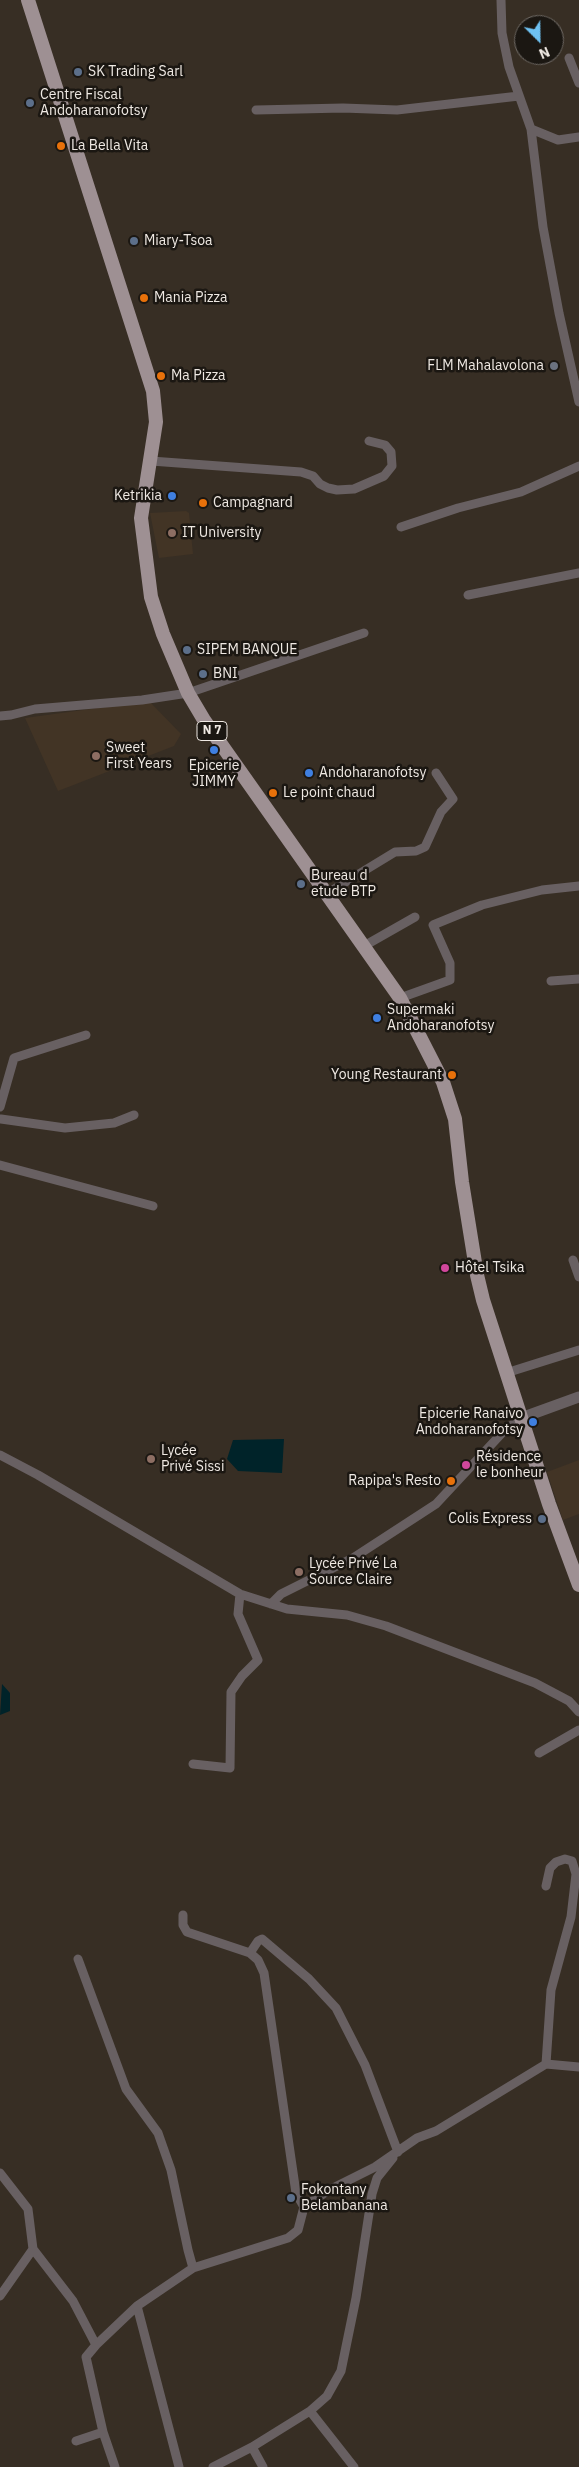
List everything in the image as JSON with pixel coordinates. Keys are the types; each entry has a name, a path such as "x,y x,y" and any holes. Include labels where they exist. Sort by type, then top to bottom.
{"main road":[{"name":"N 7","path":"28,0 154,391 156,422 152,461 141,518 151,597 163,634 188,693 204,720 400,998 427,1048 450,1101 454,1119 477,1276 520,1418 579,1585"}],"street":[{"path":"501,0 502,33 530,130 543,228 559,313 579,402"},
{"path":"569,58 579,83"},
{"path":"256,110 343,108 397,110 519,96"},
{"path":"530,130 558,140 579,137"},
{"path":"152,461 300,472 313,476 320,484 328,488 337,490 354,489 384,476 392,466 391,452 385,445 369,441"},
{"path":"401,526 458,508 521,492 579,466"},
{"path":"468,595 579,573"},
{"path":"0,716 11,716 35,709 142,700 188,693 364,633"},
{"path":"326,894 395,852 416,851 425,847 441,812 453,799 436,773"},
{"path":"400,998 450,980 450,963 433,925 482,905 542,890 579,886"},
{"path":"364,946 415,917"},
{"path":"550,981 579,979"},
{"path":"86,1035 14,1058 0,1108 1,1123 65,1128 114,1123 134,1115"},
{"path":"0,1165 153,1206"},
{"path":"573,1260 579,1277"},
{"path":"506,1373 579,1350"},
{"path":"271,1604 281,1594 353,1558 436,1504 503,1432 520,1418 579,1397"},
{"path":"0,1455 38,1475 240,1594 287,1609 347,1615 386,1626 535,1683 569,1701 579,1712"},
{"path":"194,1764 230,1768 231,1692 242,1676 258,1660 238,1614 240,1594"},
{"path":"539,1753 579,1730"},
{"path":"546,1886 550,1868 556,1862 565,1859 572,1861 576,1874 571,1917 551,1990 546,2064"},
{"path":"183,1915 183,1924 187,1932 250,1953 258,1960 264,1973 296,2193 304,2207"},
{"path":"250,1953 258,1940 262,1939 309,1978 336,2008 365,2065 398,2152"},
{"path":"78,1959 126,2090 158,2133 171,2170 188,2250 194,2268"},
{"path":"115,2467 103,2432 86,2357 96,2345 138,2306 194,2268 288,2238 298,2230 304,2207 330,2190 375,2167 417,2138 436,2131 546,2064 579,2067"},
{"path":"213,2467 310,2411 327,2396 341,2371 356,2298 372,2194 377,2178 398,2152"},
{"path":"0,2173 28,2209 33,2249 73,2301 96,2345"},
{"path":"0,2296 33,2249"},
{"path":"138,2306 179,2467"},
{"path":"310,2411 354,2467"},
{"path":"76,2441 103,2432"},
{"path":"252,2446 263,2467"}],"shaded area":[{"name":"IT University","path":"186,511 189,513 193,554 159,558 150,513"},
{"name":"Sweet First Years","path":"149,701 181,734 174,746 58,791 25,718"},
{"path":"579,1460 579,1514 563,1520 547,1472"}],"water":[{"path":"284,1439 282,1473 238,1471 227,1459 233,1440"},
{"path":"2,1684 10,1693 10,1711 0,1715"}],"place":[{"name":"SK Trading Sarl","path":"78,72"},
{"name":"Centre Fiscal Andoharanofotsy","path":"30,103"},
{"name":"La Bella Vita","path":"61,146"},
{"name":"Miary-Tsoa","path":"134,241"},
{"name":"Mania Pizza","path":"144,298"},
{"name":"FLM Mahalavolona","path":"554,366"},
{"name":"Ma Pizza","path":"161,376"},
{"name":"Ketrikia","path":"172,496"},
{"name":"Campagnard","path":"203,503"},
{"name":"IT University","path":"172,533"},
{"name":"SIPEM BANQUE","path":"187,650"},
{"name":"BNI","path":"203,674"},
{"name":"Epicerie JIMMY","path":"214,750"},
{"name":"Sweet First Years","path":"96,756"},
{"name":"Andoharanofotsy","path":"309,773"},
{"name":"Le point chaud","path":"273,793"},
{"name":"Bureau d etude BTP","path":"301,884"},
{"name":"Supermaki Andoharanofotsy","path":"377,1018"},
{"name":"Young Restaurant","path":"452,1075"},
{"name":"Hôtel Tsika","path":"445,1268"},
{"name":"Epicerie Ranaivo Andoharanofotsy","path":"533,1422"},
{"name":"Lycée Privé Sissi","path":"151,1459"},
{"name":"Résidence le bonheur","path":"466,1465"},
{"name":"Rapipa's Resto","path":"451,1481"},
{"name":"Colis Express","path":"542,1519"},
{"name":"Lycée Privé La Source Claire","path":"299,1572"},
{"name":"Fokontany Belambanana","path":"291,2198"}]}
